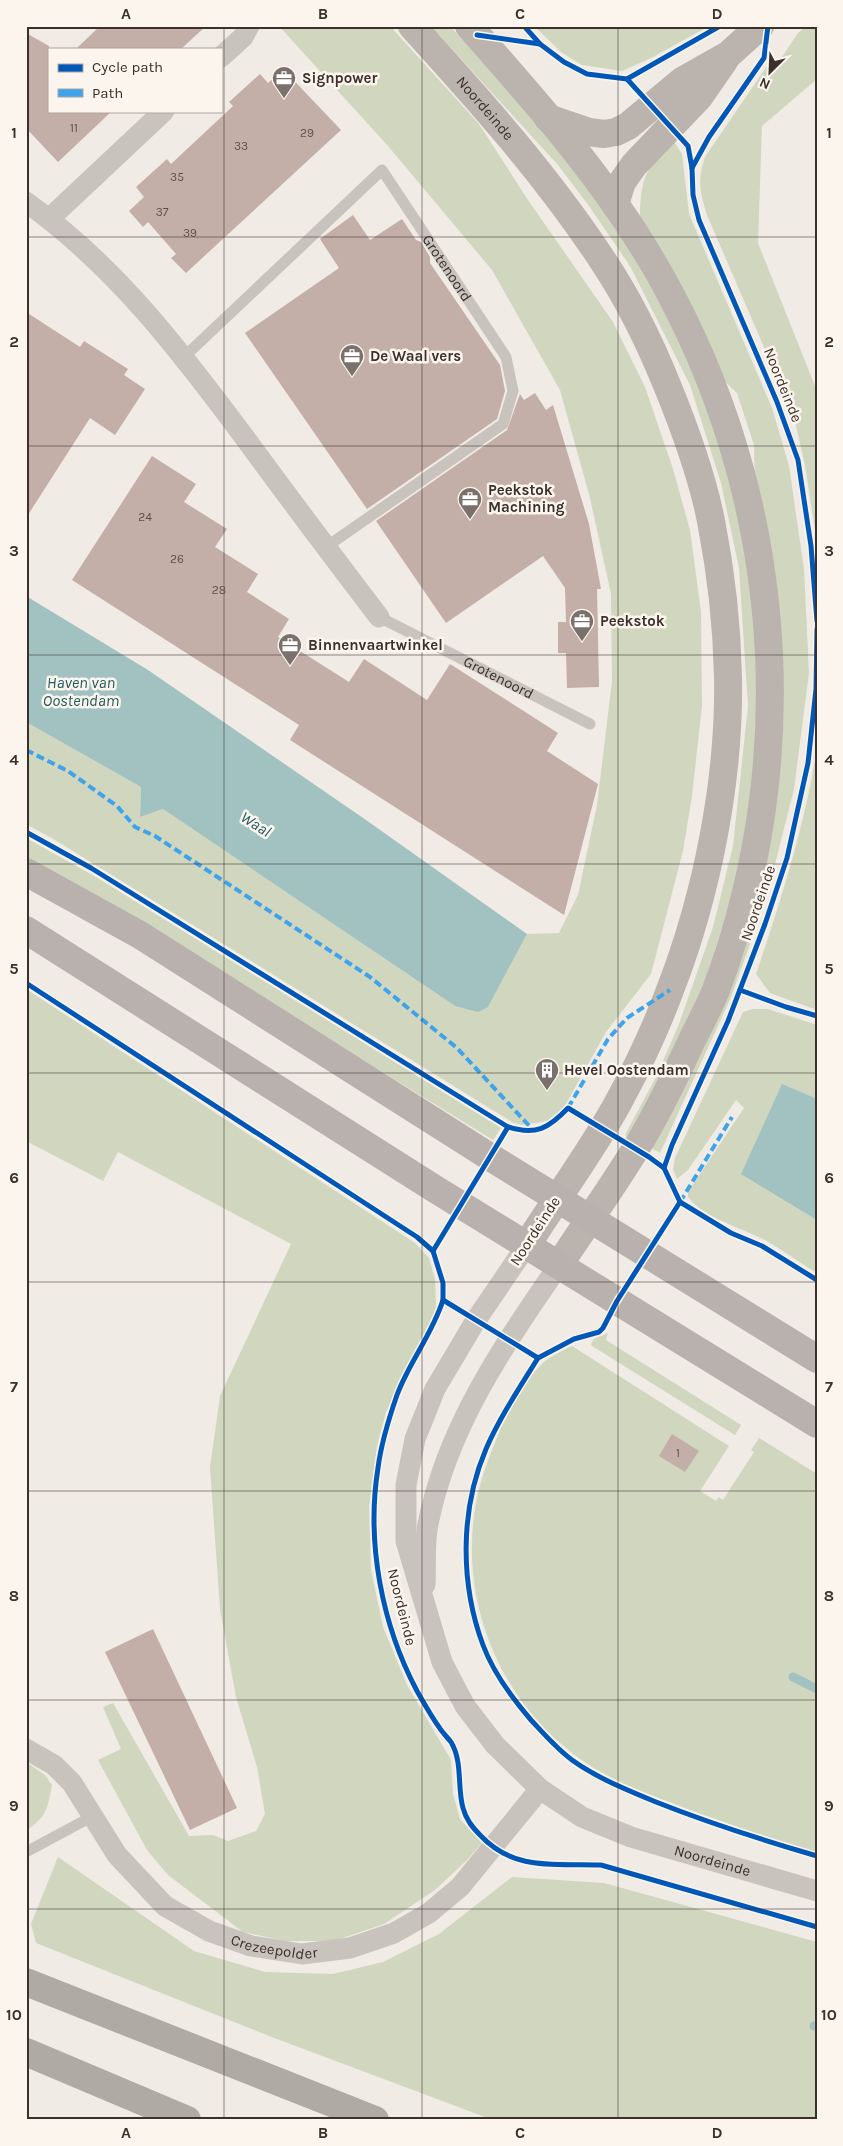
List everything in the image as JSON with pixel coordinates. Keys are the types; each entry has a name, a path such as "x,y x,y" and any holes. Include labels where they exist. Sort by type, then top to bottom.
{"highway":[{"path":"26,1982 375,2120"},
{"path":"26,2052 187,2120"}],"main road":[{"name":"Noordeinde","path":"412,26 502,126 553,190 606,265 647,338 687,434 711,518 722,592 728,677 726,744 713,843 690,930 670,990 618,1102 526,1245"},
{"name":"Noordeinde","path":"469,26 548,118 615,204 645,249 690,332 709,376 727,428 748,501 759,554 770,646 770,698 766,781 755,853 737,925 715,992 674,1078 636,1150 559,1265"},
{"path":"548,118 589,132 604,134 616,132 628,126 682,81 728,55 760,26"},
{"path":"615,204 622,182 634,165 699,97 728,55"},
{"path":"26,872 140,935 817,1360"},
{"path":"26,930 526,1245 817,1424"}],"street":[{"path":"222,57 243,37 249,26"},
{"path":"49,219 163,112"},
{"name":"Grotenoord","path":"26,202 49,219 118,282 184,357 379,617"},
{"name":"Noordeinde","path":"526,1245 476,1320 435,1389 415,1439 406,1485 406,1541 442,1662 465,1706 495,1745 540,1789 582,1817 631,1837 817,1891"},
{"name":"Noordeinde","path":"424,1605 427,1526 439,1480 465,1415 508,1340 559,1265"},
{"name":"Crezeepolder","path":"26,1749 54,1764 72,1783 117,1854 165,1906 209,1931 250,1946 302,1954 350,1948 394,1933 429,1913 460,1886 540,1789"}],"lane":[{"name":"Grotenoord","path":"184,357 382,170 506,357 512,391 503,424 326,547"},
{"name":"Grotenoord","path":"379,617 590,724"},
{"path":"26,1852 93,1816"}],"green space":[{"path":"279,26 390,26 479,124 528,200 613,322 645,387 673,469 690,530 701,612 702,706 692,796 683,851 651,974 606,1032 563,1109 547,1121 522,1125 512,1122 55,840 26,824 26,722 141,787 140,817 163,809 455,1006 488,1007 527,934 559,933 578,895 597,805 612,681 611,594 590,498 560,390 492,270 388,146"},
{"path":"431,26 450,26 591,183 700,374 752,557 763,703 750,838 691,1027 632,1139 625,1135 656,1077 679,1024 713,927 733,846 748,706 739,568 721,483 690,385 630,266 558,165"},
{"path":"534,26 709,26 651,58 622,71 582,65 561,52"},
{"path":"806,26 817,26 817,79 762,126 758,243 817,391 817,544 805,465 794,417 707,215 700,186 705,157 771,60 778,63 798,33"},
{"path":"672,138 682,154 689,214 772,408 789,466 804,569 809,673 794,789 766,900 731,997 660,1153 649,1147 774,776 755,495 754,445 737,393 715,372 640,217 641,192 647,174 656,158"},
{"path":"817,748 817,1010 770,993 756,974 799,834"},
{"path":"26,838 96,877 501,1128 493,1140 96,896 26,858"},
{"path":"26,989 415,1243 429,1258 435,1280 435,1318 386,1412 377,1446 369,1507 371,1570 383,1627 407,1685 451,1760 453,1794 460,1819 482,1843 435,1890 384,1924 334,1941 285,1941 243,1932 168,1875 147,1850 98,1760 121,1749 103,1707 113,1703 189,1836 213,1835 228,1841 256,1831 265,1814 257,1767 236,1697 220,1609 210,1467 220,1396 291,1244 118,1152 103,1181 26,1141"},
{"path":"753,1009 768,1009 817,1025 817,1099 782,1085 817,1220 817,1273 765,1240 714,1217 695,1205 688,1197 688,1192 744,1108 736,1100 688,1170 677,1179 673,1169 675,1158 743,1012"},
{"path":"608,1333 606,1340 741,1425 735,1435 592,1346 591,1344 594,1339"},
{"path":"572,1346 729,1446 700,1491 716,1501 719,1497 723,1500 754,1452 751,1450 759,1438 817,1474 817,1852 764,1836 694,1811 604,1774 559,1742 529,1711 506,1676 488,1637 476,1596 472,1554 475,1511 485,1469 516,1398 543,1363 553,1355"},
{"path":"26,1762 45,1775 52,1785 45,1812 26,1831"},
{"path":"58,1857 194,1951 265,1972 333,1974 383,1962 439,1934 512,1877 604,1883 817,1942 817,2120 493,2120 269,2036 36,1943 31,1924"}],"water":[{"name":"Haven van Oostendam","path":"26,596 148,670 366,820 527,934 488,1007 478,1012 455,1006 163,809 140,817 141,787 26,722"},
{"path":"782,1084 817,1099 817,1220 741,1174"}],"building":[{"path":"100,26 206,26 182,48 77,48"},
{"path":"26,33 49,46 48,112 111,112 58,162 26,128"},
{"path":"283,69 341,130 186,273 171,258 176,254 148,222 143,227 129,211 144,197 136,187 167,159 171,164 233,106 229,102 260,74 268,83"},
{"path":"353,215 370,240 402,219 416,240 421,242 430,257 430,263 500,365 505,391 497,419 367,509 245,333 339,268 320,239"},
{"path":"26,312 80,347 84,341 128,369 124,375 145,389 115,435 90,418 26,518"},
{"path":"535,393 546,410 553,405 589,524 601,589 597,589 599,687 567,688 566,653 558,653 558,622 566,622 565,588 543,556 446,623 376,521 507,430 520,394 524,400"},
{"path":"152,456 196,484 184,502 227,529 215,547 258,574 247,592 289,619 278,637 349,682 364,659 427,700 450,664 558,733 547,751 598,784 564,915 290,740 299,725 72,580"},
{"path":"672,1434 699,1451 685,1472 659,1456"},
{"path":"153,1629 237,1808 190,1830 105,1652"}],"waterway":[{"path":"793,1677 817,1689"}],"marked path":[{"path":"26,750 68,771 117,806 135,827 155,836 370,977 457,1048 534,1131"},
{"path":"568,1108 608,1039 627,1018 670,990"},
{"path":"680,1202 732,1117"}],"cycle path":[{"path":"524,26 540,44 564,62 587,74 627,79 720,26"},
{"path":"692,168 709,137 764,58 768,26"},
{"path":"477,35 540,44"},
{"path":"627,79 688,146 692,168 693,195 699,220 777,402 798,460 811,546 817,621"},
{"path":"664,1168 672,1145 728,1021 765,924 787,858 808,763 816,689 817,629"},
{"path":"26,832 91,868 508,1127 527,1131 541,1128 555,1121 568,1108 664,1168 680,1202 731,1233 762,1246 817,1280"},
{"path":"26,983 417,1237 433,1251 443,1283 443,1300 538,1358 574,1339 599,1332 603,1328 617,1301 680,1202"},
{"path":"740,990 817,1016"},
{"path":"433,1251 508,1127"},
{"path":"443,1300 433,1325 402,1383 388,1422 378,1468 374,1525 380,1583 394,1639 417,1691 455,1750 461,1800 468,1820 478,1833 494,1848 522,1860 537,1863 601,1865 817,1927"},
{"path":"538,1358 504,1414 486,1449 477,1472 471,1497 466,1547 470,1597 475,1621 492,1665 510,1694 541,1731 566,1756 602,1778 676,1810 817,1856"}],"place":[{"name":"Signpower","path":"284,99"},
{"name":"De Waal vers","path":"352,377"},
{"name":"Peekstok Machining","path":"470,520"},
{"name":"Peekstok","path":"582,642"},
{"name":"Binnenvaartwinkel","path":"290,666"},
{"name":"Hevel Oostendam","path":"547,1091"}],"water label":[{"name":"Waal","path":"256,824"}]}
